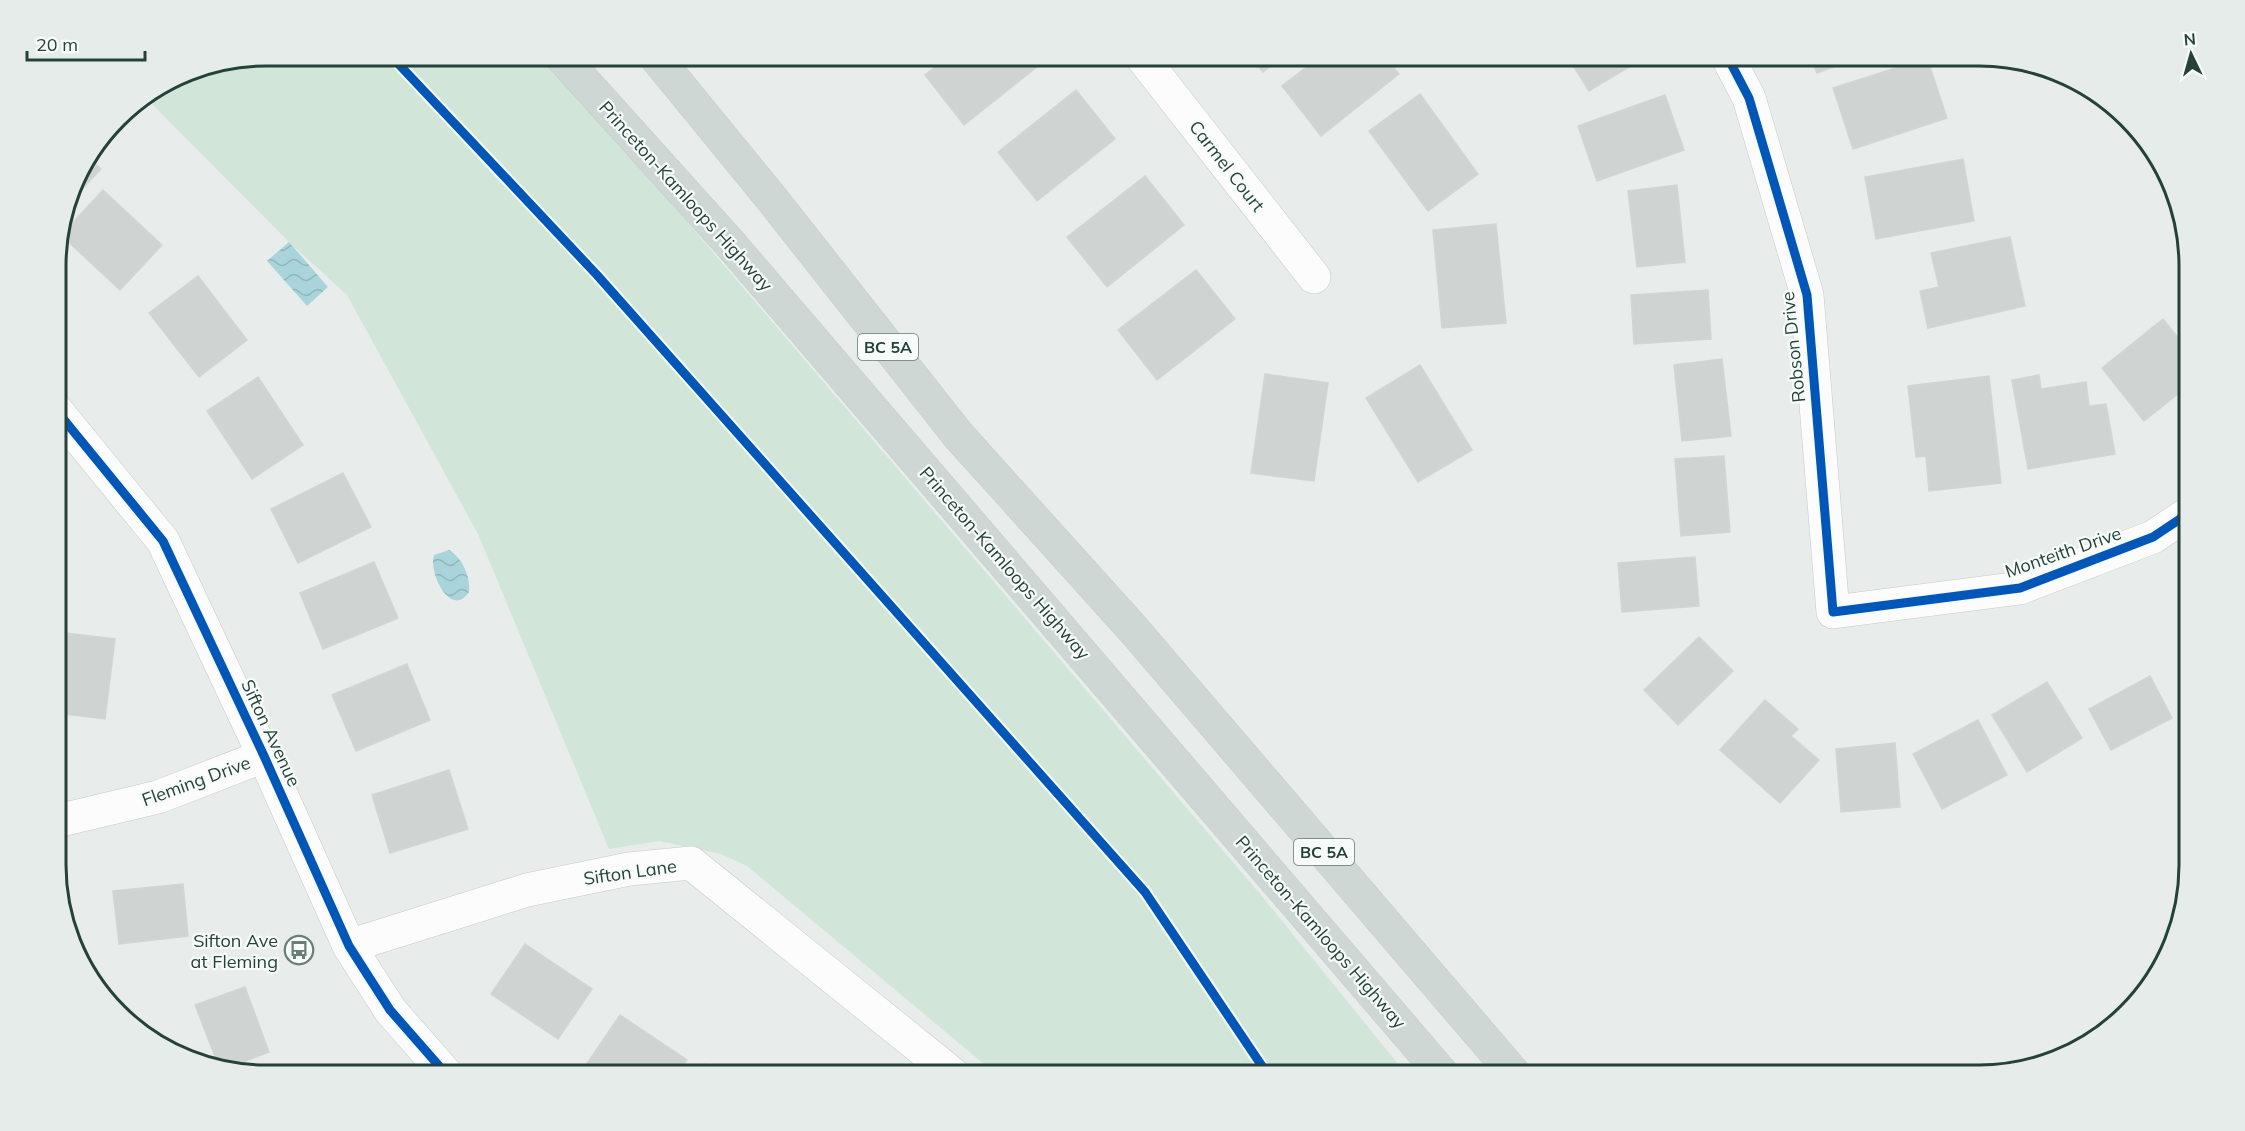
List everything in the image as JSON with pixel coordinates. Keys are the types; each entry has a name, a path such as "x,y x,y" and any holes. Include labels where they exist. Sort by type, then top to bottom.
{"main road":[{"name":"Princeton-Kamloops Highway","path":"570,66 733,247 1434,1065"},
{"name":"BC 5A","path":"663,66 772,199 958,435 1133,629 1506,1065"}],"street":[{"name":"Carmel Court","path":"1149,66 1314,277"},
{"name":"Robson Drive","path":"1732,66 1749,98 1807,295 1833,612"},
{"name":"Sifton Avenue","path":"66,422 163,541 264,756 349,946 390,1010 438,1065"},
{"name":"Monteith Drive","path":"1833,612 2020,588 2153,537 2179,519"},
{"name":"Fleming Drive","path":"66,819 158,797 264,756"},
{"name":"Sifton Lane","path":"349,946 527,890 629,869 691,863 942,1065"}],"green space":[{"path":"253,66 547,66 624,148 1266,901 1399,1065 985,1065 747,866 721,854 659,841 609,849 478,534 347,295 289,242 151,103 189,81 227,70"}],"water":[{"path":"289,242 328,287 307,306 267,261"},
{"path":"449,550 462,563 467,574 469,592 462,599 455,600 448,597 437,581 434,571 434,555"}],"building":[{"path":"937,66 1038,66 964,125 925,75"},
{"path":"1258,66 1270,66 1263,72"},
{"path":"1308,66 1392,66 1399,74 1321,136 1282,86"},
{"path":"1573,66 1631,66 1589,91"},
{"path":"1814,66 1836,66 1817,73"},
{"path":"1902,66 1930,66 1947,118 1853,149 1833,88"},
{"path":"1076,90 1115,139 1037,201 998,152"},
{"path":"1420,94 1478,174 1428,211 1369,131"},
{"path":"1665,95 1684,150 1597,181 1578,126"},
{"path":"1963,159 1974,221 1876,239 1865,177"},
{"path":"95,163 101,169 80,191"},
{"path":"1145,176 1184,225 1107,287 1067,237"},
{"path":"1677,185 1685,262 1637,267 1628,191"},
{"path":"103,190 162,245 120,290 68,241 71,224"},
{"path":"1496,224 1506,323 1442,328 1433,230"},
{"path":"2010,237 2025,306 1928,328 1920,291 1939,287 1931,253"},
{"path":"1196,270 1235,319 1157,380 1118,330"},
{"path":"198,276 247,340 199,377 149,313"},
{"path":"1708,290 1711,339 1634,344 1631,295"},
{"path":"2163,319 2179,339 2179,393 2144,421 2102,368"},
{"path":"1722,359 1731,436 1682,441 1674,365"},
{"path":"1420,365 1472,450 1418,482 1366,398"},
{"path":"1265,374 1328,383 1314,481 1251,473"},
{"path":"2039,375 2041,389 2086,382 2089,406 2106,404 2115,454 2028,469 2012,380"},
{"path":"1989,376 2001,483 1929,491 1926,456 1916,457 1908,386"},
{"path":"258,377 303,445 252,479 207,411"},
{"path":"1724,456 1730,532 1681,536 1675,459"},
{"path":"343,473 371,527 298,563 271,509"},
{"path":"1695,557 1699,606 1622,612 1618,563"},
{"path":"374,562 398,618 323,649 300,593"},
{"path":"66,633 115,639 105,719 66,714"},
{"path":"1699,637 1733,671 1678,725 1644,690"},
{"path":"407,664 430,720 356,751 332,695"},
{"path":"2150,676 2172,718 2111,750 2089,709"},
{"path":"2047,682 2082,738 2027,772 1992,715"},
{"path":"1765,700 1798,729 1791,736 1819,760 1780,803 1720,750"},
{"path":"1978,720 2007,775 1942,809 1913,754"},
{"path":"1895,743 1900,807 1841,812 1836,749"},
{"path":"449,770 468,829 390,853 372,795"},
{"path":"183,884 188,936 119,944 113,891"},
{"path":"525,944 592,989 558,1039 491,994"},
{"path":"245,987 269,1052 240,1063 216,1058 195,1005"},
{"path":"620,1015 687,1060 683,1065 586,1065"}],"cycle path":[{"path":"400,66 597,275 1145,892 1261,1065"},
{"path":"1732,66 1749,98 1807,295 1833,612 2020,588 2153,537 2179,520"},
{"path":"66,422 163,541 264,756 349,946 390,1010 438,1065"}],"place":[{"name":"Sifton Ave at Fleming","path":"299,950"}]}
